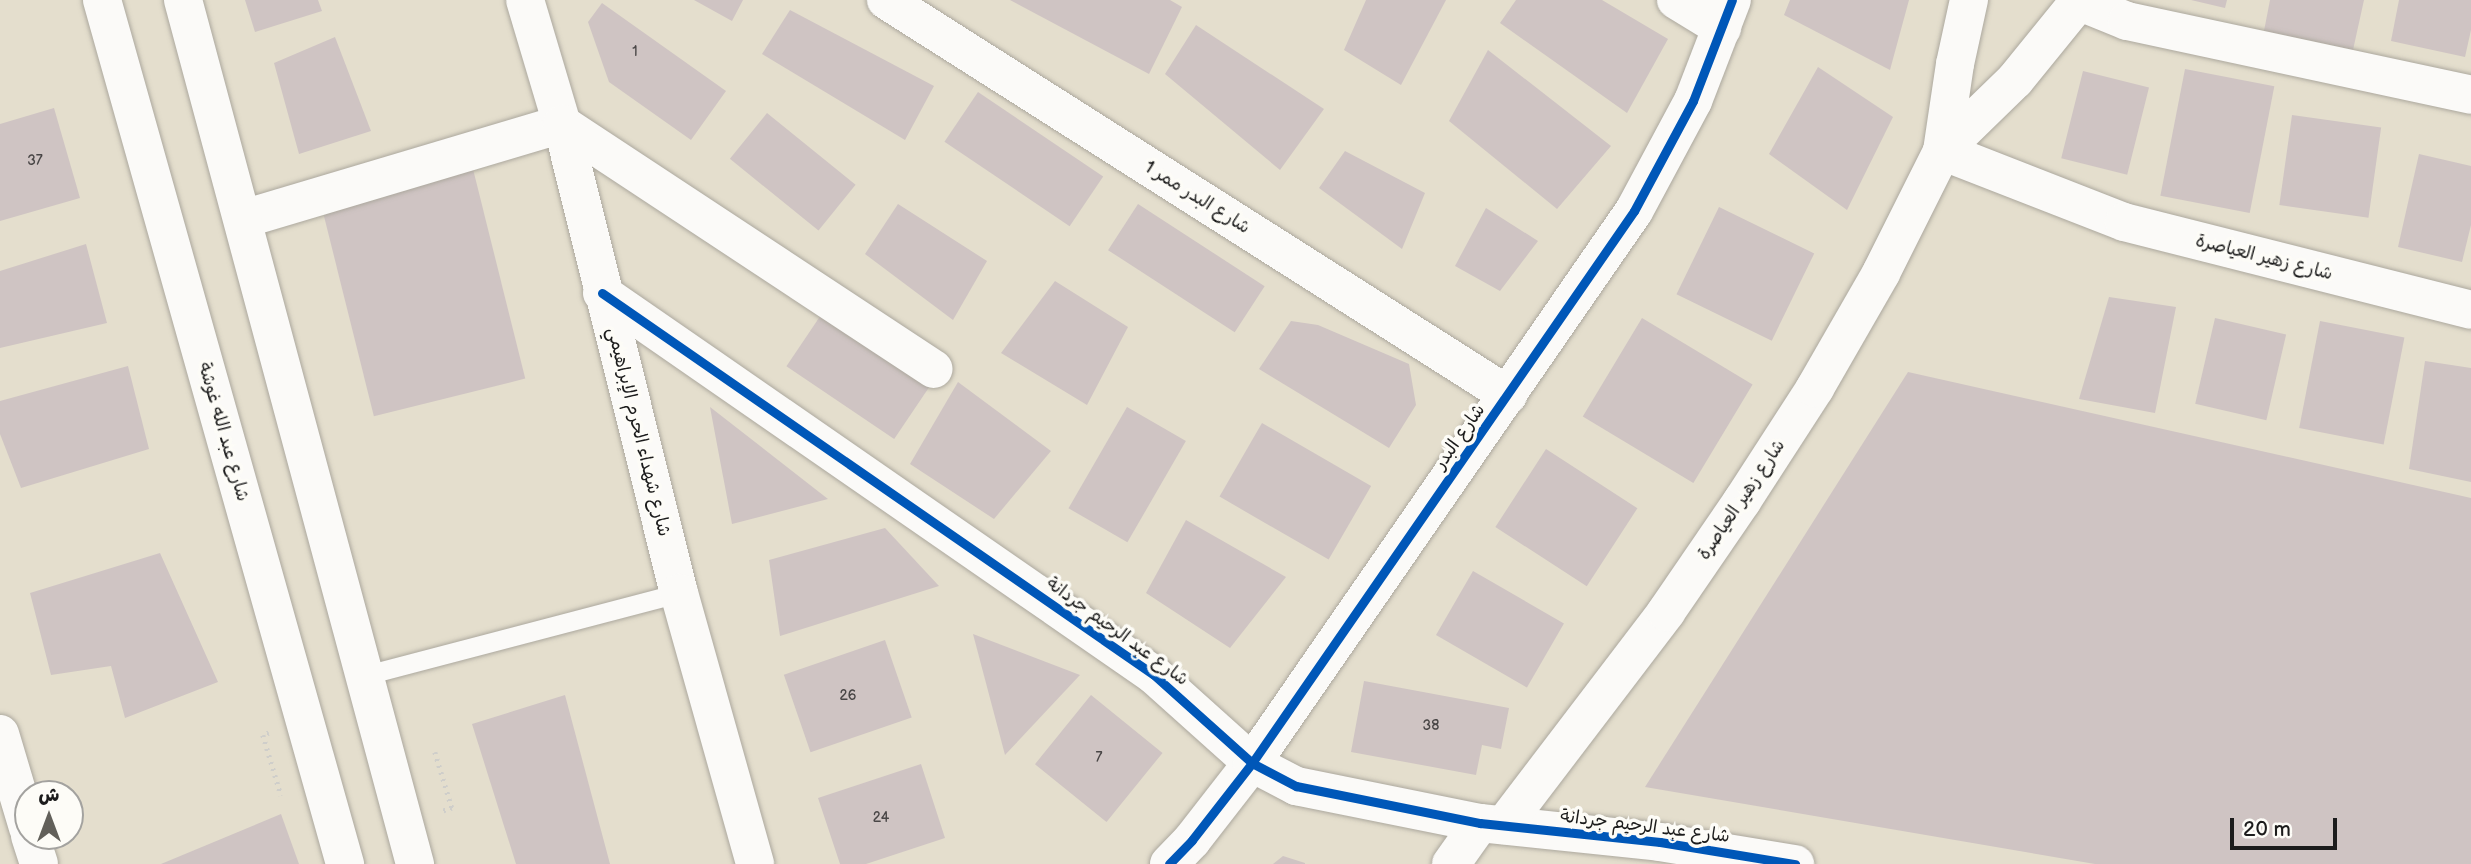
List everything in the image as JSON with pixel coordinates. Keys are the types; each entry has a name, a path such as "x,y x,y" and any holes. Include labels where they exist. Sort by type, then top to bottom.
{"street":[{"name":"شارع عبد الله غوشة","path":"102,0 345,864"},
{"path":"183,0 415,864"},
{"name":"شارع شهداء الحرم الإبراهيمي","path":"525,0 562,124 679,593 755,864"},
{"name":"شارع البدر ممر 1","path":"886,0 1508,396"},
{"path":"1676,0 1727,14"},
{"name":"شارع زهير العياصرة","path":"1451,864 1492,824 1651,633 1742,501 1815,388 1881,274 1942,151 1955,64 1969,0"},
{"path":"2080,1 2127,20 2471,94"},
{"name":"شارع زهير العياصرة","path":"1942,151 2015,80 2080,1"},
{"name":"شارع البدر","path":"1169,864 1192,840 1252,763 1634,211 1693,101 1727,14"},
{"path":"243,219 562,124 934,369"},
{"name":"شارع زهير العياصرة","path":"1942,151 2124,222 2471,310"},
{"name":"شارع عبد الرحيم جردانة","path":"602,293 1154,674 1252,763 1296,786 1654,853 1795,864"},
{"path":"0,734 14,781"}],"lane":[{"path":"366,675 679,593"}],"path":[{"path":"262,735 281,795"},
{"path":"435,751 452,808"}],"building":[{"path":"245,0 318,0 322,11 255,32"},
{"path":"694,0 743,0 732,21"},
{"path":"1010,0 1170,0 1182,7 1149,74"},
{"path":"1366,0 1446,0 1401,85 1344,50"},
{"path":"1516,0 1602,0 1668,39 1627,113 1500,23"},
{"path":"1790,0 1909,0 1890,70 1784,15"},
{"path":"2191,0 2227,0 2225,8"},
{"path":"2270,0 2364,0 2353,50 2264,31"},
{"path":"2399,0 2471,0 2471,30 2465,57 2391,41"},
{"path":"602,3 726,91 691,140 609,82 588,22"},
{"path":"790,10 934,86 905,140 762,54"},
{"path":"1196,25 1324,109 1280,170 1165,74"},
{"path":"335,37 371,131 299,154 274,63"},
{"path":"1488,50 1611,146 1557,209 1449,121"},
{"path":"1818,67 1893,117 1847,210 1769,154"},
{"path":"2185,69 2274,86 2250,213 2160,196"},
{"path":"2083,71 2149,87 2127,175 2061,158"},
{"path":"978,92 1103,176 1070,226 944,142"},
{"path":"54,108 80,198 0,221 0,124"},
{"path":"767,113 856,185 818,231 730,159"},
{"path":"2292,115 2381,128 2368,218 2279,205"},
{"path":"1345,151 1425,193 1402,249 1319,188"},
{"path":"2419,154 2471,166 2471,225 2462,262 2398,247"},
{"path":"473,169 525,379 374,416 322,207"},
{"path":"898,204 987,261 953,320 865,254"},
{"path":"1138,204 1265,286 1235,332 1108,250"},
{"path":"1719,207 1814,253 1772,341 1676,294"},
{"path":"1486,208 1538,241 1500,291 1455,266"},
{"path":"86,244 107,323 0,348 0,271"},
{"path":"1055,281 1128,327 1087,405 1001,353"},
{"path":"2109,297 2176,307 2155,413 2079,399"},
{"path":"825,309 933,382 894,439 786,366"},
{"path":"1642,318 1753,384 1693,483 1583,417"},
{"path":"2215,318 2286,334 2266,420 2195,404"},
{"path":"1291,321 1318,325 1409,364 1416,405 1389,448 1259,369"},
{"path":"2320,321 2404,337 2384,444 2299,428"},
{"path":"2425,361 2471,368 2471,482 2409,469"},
{"path":"128,366 149,449 21,488 0,434 0,401"},
{"path":"1908,372 2471,498 2471,864 2095,864 1645,787"},
{"path":"958,382 1051,451 994,519 910,464"},
{"path":"710,407 828,499 732,524"},
{"path":"1127,407 1186,441 1127,542 1068,508"},
{"path":"1262,423 1371,486 1329,560 1220,497"},
{"path":"1546,449 1637,508 1587,586 1495,527"},
{"path":"1186,520 1286,577 1230,648 1146,593"},
{"path":"885,528 939,586 780,636 769,560"},
{"path":"160,553 218,682 125,718 111,666 51,675 30,593"},
{"path":"1473,571 1564,624 1527,688 1436,635"},
{"path":"973,634 1080,675 1005,755"},
{"path":"885,640 912,718 811,752 784,675"},
{"path":"1364,681 1509,708 1501,749 1482,745 1476,775 1351,752"},
{"path":"565,695 610,864 516,864 472,724"},
{"path":"1091,695 1162,753 1106,822 1035,764"},
{"path":"921,764 945,838 866,864 840,864 818,798"},
{"path":"281,814 299,864 161,864"},
{"path":"1283,856 1305,863 1305,864 1273,864"}],"cycle path":[{"path":"1169,864 1192,840 1252,763 1634,211 1693,101 1732,0"},
{"path":"602,293 1154,675 1252,763 1296,786 1480,823 1660,842 1795,864"}]}
